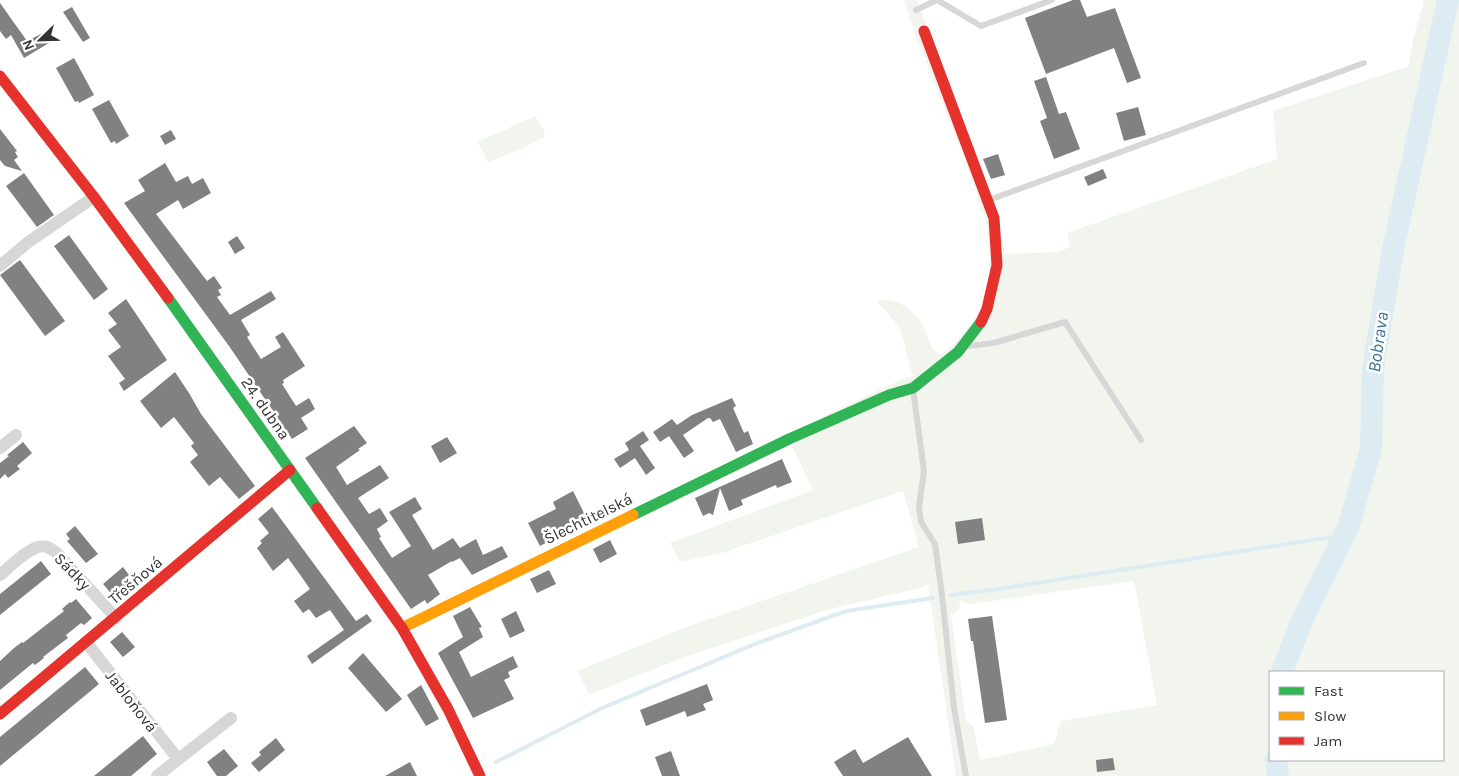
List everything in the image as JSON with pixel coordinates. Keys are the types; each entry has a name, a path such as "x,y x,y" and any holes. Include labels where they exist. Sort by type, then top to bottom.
{"street":[{"path":"913,388 962,347 978,327 987,309 997,264 994,218 924,31"},
{"name":"24. dubna","path":"0,76 149,271 402,628 448,709 480,776"},
{"path":"0,266 27,243 94,197"},
{"name":"Šlechtitelská","path":"402,628 789,439 889,395 913,388"},
{"path":"0,448 16,435"},
{"name":"Třešňová","path":"0,714 290,470"},
{"name":"Sádky","path":"0,575 30,550 40,546 48,547 57,553 116,618"},
{"name":"Jabloňová","path":"86,642 178,759"},
{"path":"157,776 230,718"}],"lane":[{"path":"916,10 936,0 982,26 1052,0"},
{"path":"987,200 1364,63"},
{"path":"962,347 994,342 1065,322 1141,440"},
{"path":"913,388 924,471 919,506 921,522 935,544 954,708 966,776"}],"shaded area":[{"path":"904,0 917,0 997,211 1005,254 1058,252 1070,247 1067,233 1277,159 1273,111 1409,66 1413,40 1424,0 1459,0 1459,776 956,776 928,584 924,587 830,609 685,657 589,695 578,671 683,628 919,547 903,491 722,553 680,562 670,543 813,490 792,446 824,416 903,379 913,377 900,328 877,301 890,300 909,309 923,325 934,350 941,354 953,346 979,313 990,274 989,239 985,217 964,157 916,37","holes":["1134,581 1157,705 1061,721 1054,744 980,760 973,726 966,720 951,615 959,609 960,601 970,604"]},
{"path":"535,116 543,128 545,136 523,148 488,162 478,142"}],"building":[{"path":"1073,0 1080,0 1087,17 1115,8 1141,78 1127,83 1114,48 1046,74 1025,18"},
{"path":"0,3 27,41 43,33 49,43 24,58 11,35 6,39 0,31"},
{"path":"72,7 90,38 83,42 63,12"},
{"path":"74,58 94,95 79,103 78,101 75,102 56,68"},
{"path":"1046,77 1059,114 1066,112 1080,149 1054,159 1040,121 1047,118 1034,81"},
{"path":"109,100 129,136 116,144 115,141 111,143 92,109"},
{"path":"1138,107 1146,135 1124,141 1116,113"},
{"path":"0,129 17,151 15,152 18,157 14,160 22,171 5,166 0,160"},
{"path":"171,130 176,139 165,145 160,136"},
{"path":"998,154 1005,175 991,179 983,159"},
{"path":"165,163 176,182 188,176 192,184 203,178 211,193 183,209 178,200 156,214 207,281 214,276 222,288 218,290 221,295 217,297 230,315 271,291 276,299 241,320 250,335 247,337 261,359 281,347 275,337 283,332 305,366 283,380 284,383 282,384 296,406 309,398 315,409 301,418 308,429 292,439 229,346 124,203 145,191 138,180"},
{"path":"1103,169 1107,178 1088,186 1084,177"},
{"path":"24,173 54,215 37,227 6,186"},
{"path":"69,235 108,289 94,300 54,246"},
{"path":"237,236 245,248 235,254 228,242"},
{"path":"20,260 65,321 45,336 0,275"},
{"path":"126,299 167,360 124,391 119,383 125,379 108,356 121,347 108,330 117,324 108,313"},
{"path":"175,372 201,414 255,486 239,499 220,477 209,486 190,462 198,455 191,446 194,443 174,417 161,428 140,401"},
{"path":"732,398 736,406 733,408 744,433 748,431 753,444 736,452 720,419 713,422 708,418 683,435 694,451 684,458 669,436 660,442 653,432 672,419 677,425 692,415"},
{"path":"354,426 367,443 336,467 347,485 380,465 389,478 358,498 369,514 380,508 388,521 377,529 381,537 379,538 392,558 411,546 389,512 415,497 422,509 412,515 433,550 453,538 460,548 476,539 483,555 502,546 508,557 472,575 460,558 452,561 428,575 440,594 427,604 425,600 411,609 305,458"},
{"path":"643,431 649,440 640,446 655,468 646,475 635,458 620,468 614,459 629,450 625,443"},
{"path":"447,437 457,453 440,463 431,446"},
{"path":"23,442 32,453 17,466 20,469 8,478 5,474 0,479 0,463"},
{"path":"782,459 792,482 777,488 776,485 741,500 743,505 729,511 720,488 713,515 709,513 703,516 695,498"},
{"path":"573,491 588,521 540,546 528,523 556,509 553,502"},
{"path":"272,507 356,621 367,614 372,621 312,664 307,656 344,630 330,610 316,618 309,609 303,613 294,601 310,589 301,576 288,558 273,571 257,548 262,543 260,541 269,533 258,519"},
{"path":"982,518 985,540 958,544 955,522"},
{"path":"75,526 98,554 86,563 67,541 70,539 66,534"},
{"path":"610,540 617,554 600,563 593,549"},
{"path":"41,561 51,574 0,615 0,594"},
{"path":"123,567 129,575 127,577 131,582 114,597 103,584"},
{"path":"549,570 556,584 537,593 530,579"},
{"path":"76,599 92,618 84,625 81,623 66,635 68,638 44,658 35,665 33,663 0,690 0,661 14,648 64,611 62,609"},
{"path":"470,607 482,627 479,628 483,637 459,652 471,677 513,656 518,667 508,672 510,677 504,680 514,699 473,718 438,653 463,637 453,616"},
{"path":"516,611 525,631 510,638 501,619"},
{"path":"992,616 1007,720 985,723 968,619"},
{"path":"122,632 135,647 123,657 110,642"},
{"path":"363,653 402,699 386,712 348,668"},
{"path":"85,667 99,684 0,766 0,737"},
{"path":"707,684 713,700 703,704 706,710 687,717 685,711 646,726 640,710"},
{"path":"421,685 439,719 426,726 407,695"},
{"path":"143,736 157,754 131,776 94,776"},
{"path":"908,737 932,776 843,776 834,762 855,749 863,763"},
{"path":"276,738 285,750 259,772 251,763 261,755 259,752"},
{"path":"224,749 238,766 226,776 217,776 207,762"},
{"path":"671,751 680,776 662,776 655,757"},
{"path":"1113,758 1115,770 1097,772 1096,760"},
{"path":"410,762 417,776 385,776"}],"waterway":[{"name":"Bobrava","path":"1282,671 1300,625 1349,525 1371,449 1373,368 1393,249 1448,0"},
{"path":"951,595 1345,535"},
{"path":"496,762 602,708 755,644 846,611 933,598"},
{"name":"Bobrava","path":"1276,761 1278,776"}],"traffic: fast":[{"path":"168,298 317,508"},
{"path":"633,515 789,439 889,395 913,388 958,352 981,322"}],"traffic: slow":[{"path":"402,628 633,515"}],"traffic: jam":[{"path":"924,31 994,218 997,265 987,309 981,322"},
{"path":"0,76 94,197 168,298"},
{"path":"0,714 290,470"},
{"path":"317,508 402,628 448,709 480,776"}]}
